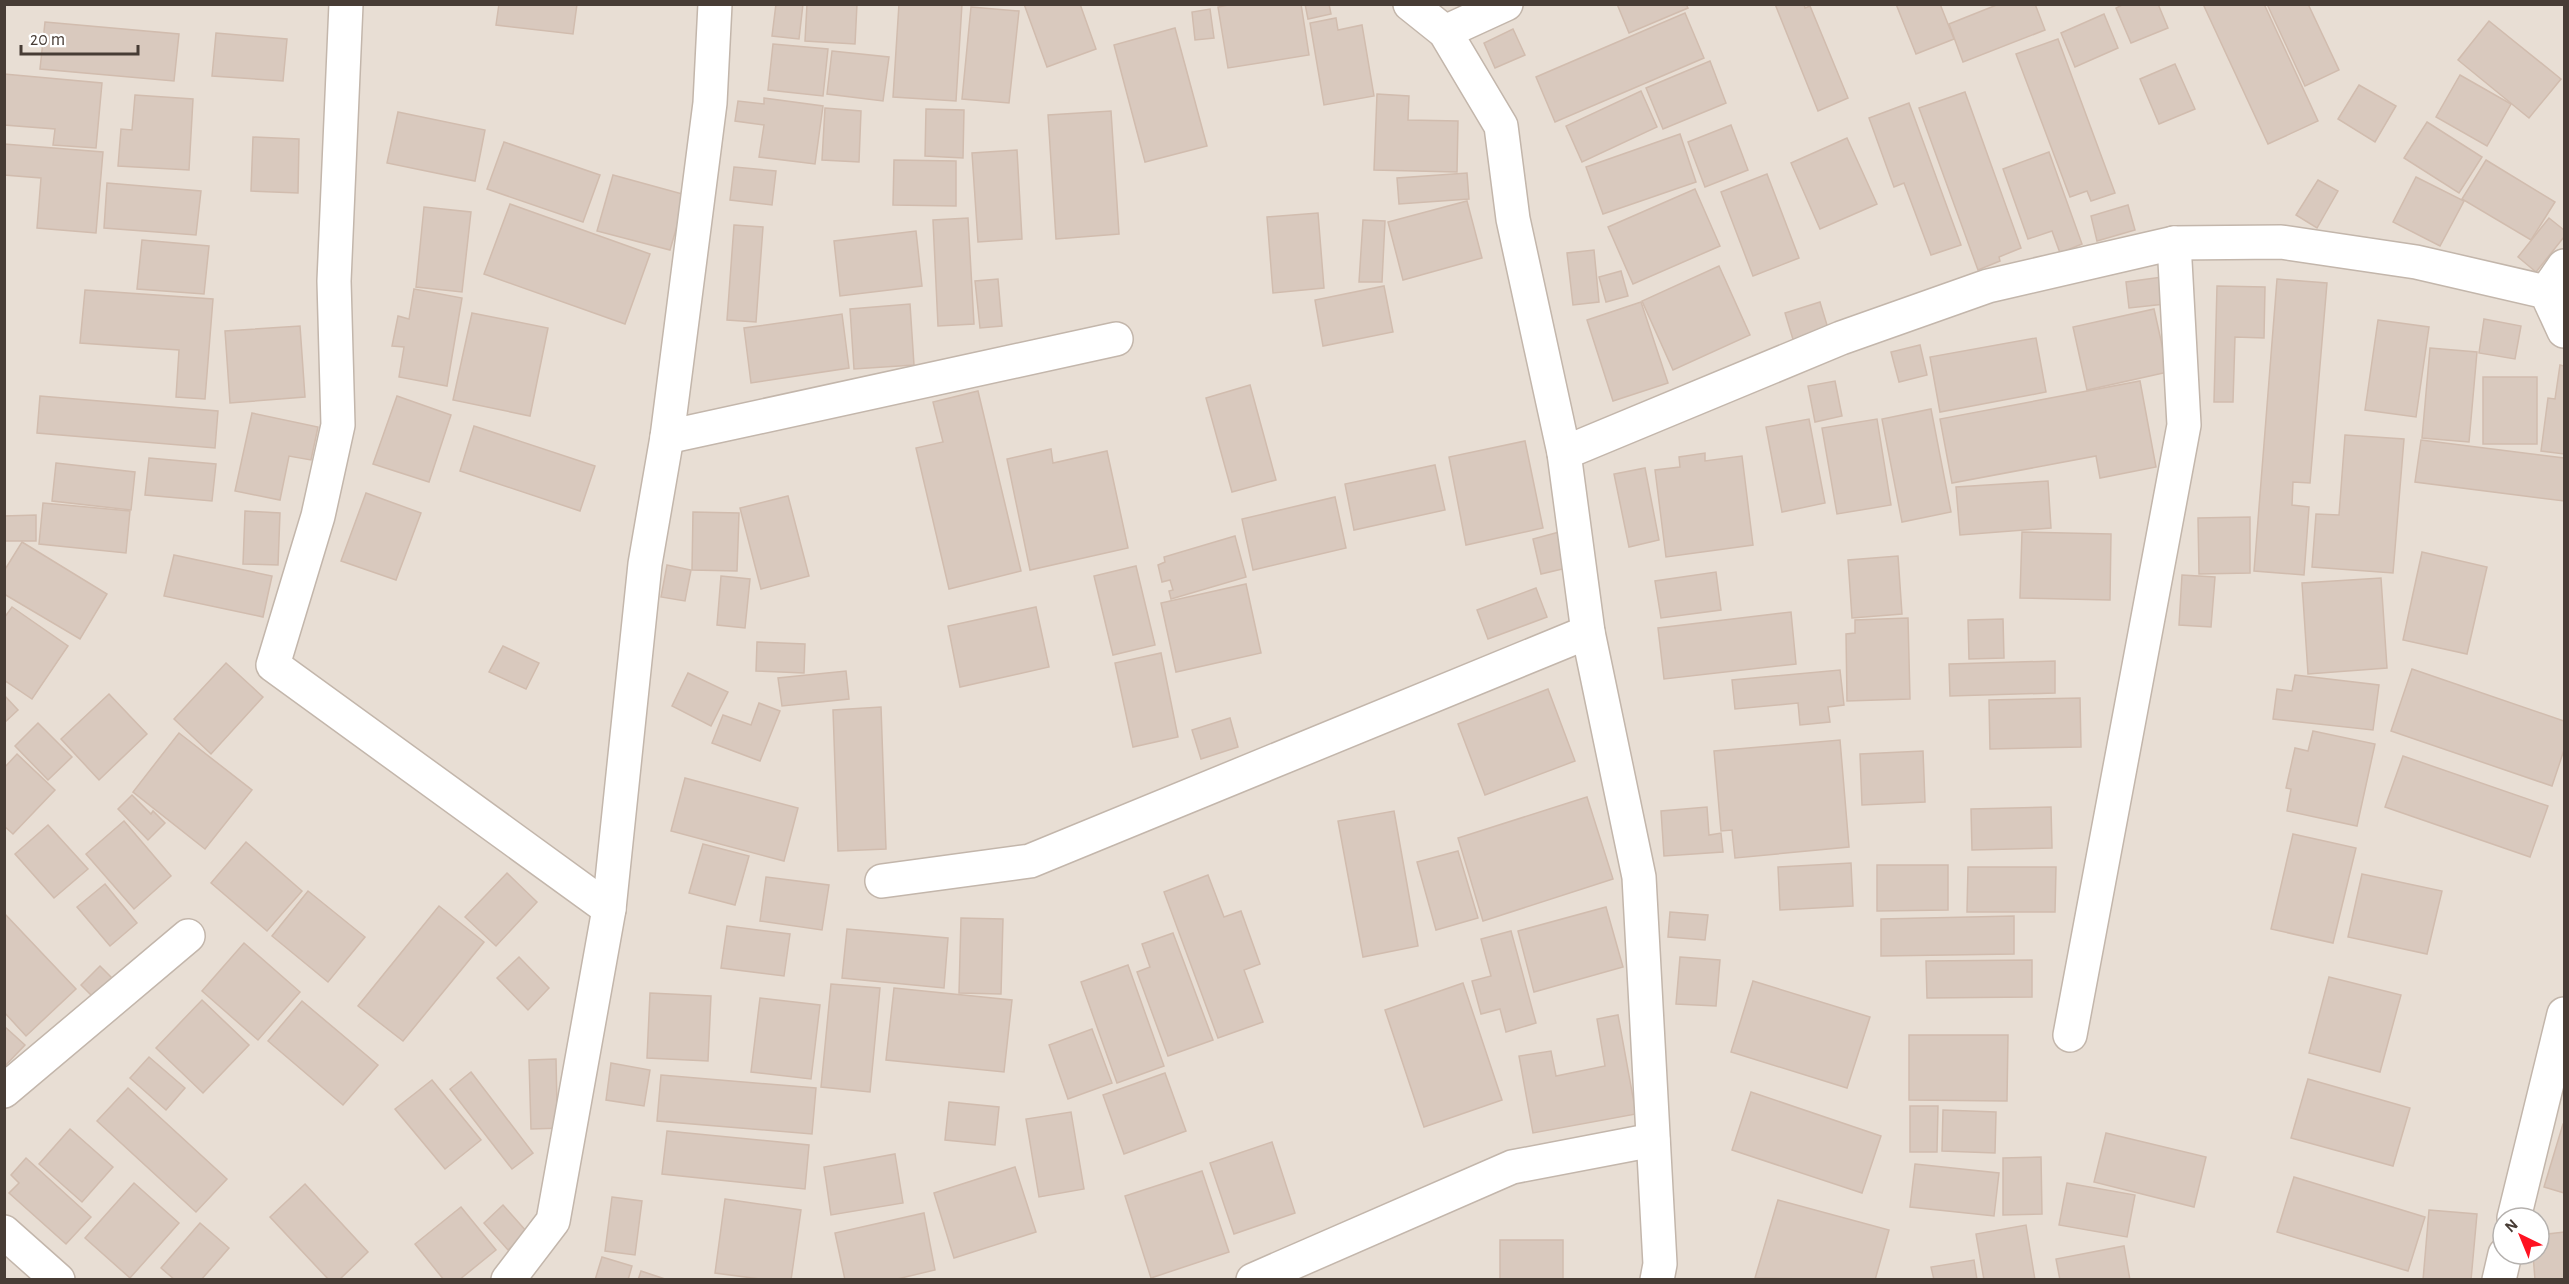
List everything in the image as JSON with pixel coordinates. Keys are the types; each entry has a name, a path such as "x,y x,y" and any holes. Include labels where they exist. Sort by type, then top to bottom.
{"street":[{"path":"346,4 334,281 338,425 318,516 273,665 609,909"},
{"path":"508,1280 553,1221 609,909 645,564 667,437 710,103 715,4"},
{"path":"1410,4 1445,33 1501,126 1513,219 1564,453 1588,632 1639,877 1660,1264 1657,1280"},
{"path":"1445,33 1506,4"},
{"path":"1564,453 1841,339 1988,286 2174,243 2281,242 2555,279 2565,331"},
{"path":"2070,1035 2184,425 2174,243"},
{"path":"667,437 1116,339"},
{"path":"882,881 1030,861 1588,632"},
{"path":"4,1091 188,936"},
{"path":"2517,1206 2565,1014"},
{"path":"1253,1280 1512,1167 1653,1140"},
{"path":"4,1232 58,1280"}],"shaded area":[{"path":"5,5 2564,5 2564,1279 5,1280"}],"building":[{"path":"499,4 577,4 573,34 496,25"},
{"path":"776,4 803,4 799,39 772,36"},
{"path":"807,4 857,4 855,44 805,41"},
{"path":"899,4 962,4 956,101 893,97"},
{"path":"1024,4 1080,4 1096,49 1047,67"},
{"path":"1233,4 1301,4 1309,55 1228,68 1218,7"},
{"path":"1305,4 1329,4 1331,14 1308,19"},
{"path":"1617,4 1686,4 1688,8 1629,33"},
{"path":"1775,4 1804,4 1805,8 1810,6 1848,98 1818,111"},
{"path":"1896,4 1940,4 1954,39 1916,54"},
{"path":"1999,4 2035,4 2045,30 1963,62 1949,24"},
{"path":"2124,4 2158,4 2168,28 2131,43 2116,8"},
{"path":"2203,4 2264,4 2318,121 2268,144"},
{"path":"2267,4 2308,4 2339,70 2305,86"},
{"path":"971,7 1019,11 1009,103 962,99"},
{"path":"1210,9 1214,38 1195,40 1192,12"},
{"path":"1685,13 1704,58 1555,122 1536,77"},
{"path":"2104,14 2118,48 2075,67 2061,33"},
{"path":"1336,18 1338,30 1362,25 1374,96 1324,105 1310,23"},
{"path":"2489,21 2561,79 2529,118 2458,60"},
{"path":"45,22 179,34 174,81 40,69"},
{"path":"1175,28 1207,146 1145,162 1114,45"},
{"path":"1513,29 1525,55 1495,68 1484,43"},
{"path":"216,33 287,39 283,81 212,76"},
{"path":"2058,39 2115,193 2091,201 2087,191 2070,197 2016,54"},
{"path":"773,44 828,49 823,96 768,90"},
{"path":"832,51 889,57 883,101 827,94"},
{"path":"1710,61 1726,103 1663,129 1646,88"},
{"path":"2175,64 2195,109 2159,124 2140,79"},
{"path":"4,74 102,83 96,148 53,145 55,129 4,125"},
{"path":"2460,75 2511,104 2487,146 2436,117"},
{"path":"2359,85 2396,106 2375,142 2338,119"},
{"path":"1641,91 1657,127 1582,162 1566,126"},
{"path":"1965,92 2021,248 1999,257 2000,261 1978,270 1919,108"},
{"path":"1377,94 1409,96 1408,120 1458,121 1457,172 1374,170"},
{"path":"135,95 193,99 189,170 118,166 121,129 132,130"},
{"path":"764,98 823,106 815,164 759,157 764,125 735,121 738,101 764,104"},
{"path":"1909,103 1961,245 1931,255 1904,183 1894,187 1869,118"},
{"path":"825,108 861,111 859,162 822,160"},
{"path":"926,109 964,110 963,158 925,156"},
{"path":"1111,111 1119,234 1056,239 1048,115"},
{"path":"398,112 485,130 475,181 387,163"},
{"path":"2427,122 2482,157 2459,193 2404,158"},
{"path":"1731,125 1748,170 1705,187 1688,142"},
{"path":"1680,134 1696,182 1603,214 1586,167"},
{"path":"253,137 299,139 298,193 251,191"},
{"path":"1847,138 1877,204 1820,229 1791,163"},
{"path":"504,142 600,175 583,222 487,189"},
{"path":"4,144 103,152 96,233 37,228 41,178 4,175"},
{"path":"1017,150 1022,239 978,242 972,153"},
{"path":"2049,152 2082,244 2060,253 2052,231 2028,239 2003,169"},
{"path":"894,160 956,161 956,206 893,205"},
{"path":"2486,160 2555,202 2531,240 2462,199"},
{"path":"734,167 776,171 772,205 730,200"},
{"path":"1467,173 1469,199 1399,204 1397,178"},
{"path":"1767,174 1799,258 1753,276 1721,192"},
{"path":"613,175 686,195 670,250 597,231"},
{"path":"2416,177 2464,201 2440,246 2393,222"},
{"path":"2318,180 2338,191 2317,228 2296,215"},
{"path":"107,183 201,191 196,235 104,228"},
{"path":"1695,189 1720,246 1633,284 1608,227"},
{"path":"1467,201 1482,258 1403,280 1388,222"},
{"path":"510,204 650,254 625,324 484,274"},
{"path":"2128,205 2135,230 2097,241 2091,216"},
{"path":"424,207 471,212 462,292 416,287"},
{"path":"1318,213 1324,288 1273,293 1267,217"},
{"path":"968,218 974,324 938,326 933,220"},
{"path":"2549,218 2564,230 2564,237 2536,272 2518,257"},
{"path":"1363,220 1385,221 1382,282 1359,282"},
{"path":"734,225 763,227 756,322 727,320"},
{"path":"916,231 922,286 840,296 834,241"},
{"path":"142,240 209,246 204,294 137,289"},
{"path":"1594,250 1599,302 1573,305 1567,253"},
{"path":"1719,266 1750,335 1673,370 1642,301"},
{"path":"1621,271 1628,296 1606,302 1599,277"},
{"path":"2162,277 2165,304 2129,308 2126,282"},
{"path":"998,279 1002,326 980,328 975,281"},
{"path":"2277,279 2327,283 2310,483 2293,482 2292,505 2309,507 2304,575 2254,571"},
{"path":"1384,286 1393,332 1323,346 1315,300"},
{"path":"2217,286 2265,287 2264,338 2235,337 2233,402 2214,402"},
{"path":"414,289 462,298 447,386 399,377 404,347 392,346 398,316 409,319"},
{"path":"85,290 213,299 205,399 176,397 179,350 80,343"},
{"path":"1641,302 1668,383 1613,401 1587,320"},
{"path":"1820,302 1830,335 1795,346 1785,313"},
{"path":"910,304 914,365 854,369 850,309"},
{"path":"2154,309 2168,372 2087,390 2073,327"},
{"path":"472,313 548,328 530,416 453,400"},
{"path":"842,314 849,368 751,383 744,328"},
{"path":"2484,319 2521,326 2515,359 2479,353"},
{"path":"2378,320 2429,327 2416,417 2365,410"},
{"path":"300,326 305,397 230,403 225,331"},
{"path":"2036,338 2046,392 1940,412 1930,357"},
{"path":"1920,345 1927,375 1899,382 1891,352"},
{"path":"2430,348 2477,352 2469,442 2422,438"},
{"path":"2560,365 2564,366 2564,454 2541,451 2548,398 2555,399"},
{"path":"2483,377 2537,377 2537,444 2483,444"},
{"path":"1835,381 1842,416 1815,422 1808,386"},
{"path":"2140,381 2156,467 2100,478 2096,456 1952,483 1940,419"},
{"path":"1250,385 1276,480 1232,492 1206,398"},
{"path":"978,391 1021,571 949,589 916,448 943,442 933,402"},
{"path":"40,396 218,411 215,448 37,433"},
{"path":"397,396 451,415 429,482 373,464"},
{"path":"1931,409 1951,512 1902,522 1882,419"},
{"path":"252,413 318,427 311,460 289,456 280,500 235,491"},
{"path":"1809,419 1825,503 1782,512 1766,427"},
{"path":"1877,419 1891,505 1837,514 1822,428"},
{"path":"474,426 595,466 580,511 460,471"},
{"path":"2345,435 2404,439 2393,573 2312,567 2316,514 2339,515"},
{"path":"2421,440 2564,458 2564,501 2415,482"},
{"path":"1525,441 1543,528 1466,545 1449,457"},
{"path":"1051,449 1053,463 1107,451 1128,548 1030,570 1007,459"},
{"path":"1705,453 1705,461 1742,456 1753,545 1666,557 1655,470 1680,467 1679,457"},
{"path":"149,458 216,464 212,501 145,495"},
{"path":"56,463 135,472 131,510 52,501"},
{"path":"1435,465 1445,510 1354,530 1345,484"},
{"path":"1645,468 1659,540 1629,547 1614,474"},
{"path":"2048,481 2051,528 1960,535 1956,487"},
{"path":"366,493 421,513 396,580 341,561"},
{"path":"788,496 809,576 761,589 740,508"},
{"path":"1335,497 1346,548 1253,570 1242,519"},
{"path":"43,503 130,511 126,553 39,544"},
{"path":"245,511 280,513 278,565 243,564"},
{"path":"693,512 739,513 737,571 692,570"},
{"path":"36,515 36,541 4,541 4,516"},
{"path":"2250,517 2250,573 2199,574 2198,518"},
{"path":"1563,531 1571,567 1541,574 1533,539"},
{"path":"2022,532 2111,534 2110,600 2020,598"},
{"path":"1235,536 1246,577 1171,599 1169,591 1173,590 1170,580 1162,582 1158,565 1165,562 1164,557"},
{"path":"22,542 107,594 80,639 4,594 4,571"},
{"path":"2422,552 2487,567 2467,654 2403,640"},
{"path":"174,555 272,576 263,617 164,596"},
{"path":"1898,556 1902,614 1852,618 1848,560"},
{"path":"667,565 691,570 685,601 661,597"},
{"path":"1136,566 1155,645 1113,655 1094,576"},
{"path":"1716,572 1721,610 1661,618 1655,581"},
{"path":"2182,575 2215,577 2211,627 2179,625"},
{"path":"721,576 750,579 745,628 717,625"},
{"path":"2381,578 2387,668 2308,674 2302,583"},
{"path":"1246,584 1261,653 1176,672 1161,603"},
{"path":"1536,588 1547,617 1488,639 1477,610"},
{"path":"12,607 68,646 32,699 4,680 4,618"},
{"path":"1036,607 1049,667 960,687 948,626"},
{"path":"1791,612 1796,664 1664,679 1658,628"},
{"path":"1908,618 1910,699 1847,701 1846,634 1855,633 1855,620"},
{"path":"2003,619 2004,658 1969,659 1968,620"},
{"path":"757,642 805,644 804,673 756,671"},
{"path":"503,646 539,663 526,689 489,672"},
{"path":"1161,653 1178,737 1133,747 1115,663"},
{"path":"2055,661 2055,693 1950,696 1949,664"},
{"path":"226,663 263,697 211,754 174,719"},
{"path":"2412,669 2564,721 2564,750 2552,786 2391,731"},
{"path":"1840,670 1844,705 1828,707 1830,722 1800,725 1798,703 1735,709 1732,680"},
{"path":"846,671 849,699 782,706 778,678"},
{"path":"688,673 728,692 711,726 672,706"},
{"path":"2295,675 2379,685 2373,730 2273,719 2277,689 2292,691"},
{"path":"1548,689 1575,761 1485,795 1458,724"},
{"path":"109,694 147,734 99,780 61,739"},
{"path":"4,695 18,710 4,723"},
{"path":"2080,698 2081,747 1990,749 1989,700"},
{"path":"759,703 780,711 760,761 712,743 723,715 751,725"},
{"path":"881,707 886,849 838,851 833,710"},
{"path":"1230,718 1238,747 1201,759 1192,730"},
{"path":"38,723 72,757 48,780 15,746"},
{"path":"2313,731 2375,744 2357,826 2287,811 2291,789 2286,788 2295,748 2308,751"},
{"path":"179,733 252,790 205,849 133,792"},
{"path":"1840,740 1849,847 1735,858 1732,830 1721,831 1714,751"},
{"path":"1923,751 1925,802 1862,805 1860,754"},
{"path":"17,754 55,790 13,834 4,826 4,768"},
{"path":"2403,756 2548,806 2530,857 2385,807"},
{"path":"685,778 798,808 784,861 671,831"},
{"path":"132,795 151,814 153,811 165,823 148,840 118,809"},
{"path":"1587,797 1613,879 1483,921 1458,838"},
{"path":"1707,807 1709,835 1721,833 1723,852 1664,856 1661,811"},
{"path":"2051,807 2052,848 1972,850 1971,809"},
{"path":"1394,811 1418,946 1363,957 1338,821"},
{"path":"124,821 171,876 134,909 86,854"},
{"path":"48,825 88,869 54,898 15,854"},
{"path":"2293,834 2356,848 2333,943 2271,929"},
{"path":"246,842 302,891 267,931 211,883"},
{"path":"703,844 749,856 735,905 689,893"},
{"path":"1458,851 1478,918 1436,930 1417,862"},
{"path":"1851,863 1853,906 1780,910 1778,867"},
{"path":"1877,865 1948,865 1948,910 1877,911"},
{"path":"1968,867 2056,867 2055,912 1967,912"},
{"path":"507,873 537,902 496,946 465,917"},
{"path":"2362,874 2442,891 2427,954 2348,937"},
{"path":"1208,875 1224,917 1241,911 1260,964 1244,970 1263,1022 1218,1038 1164,892"},
{"path":"766,877 829,885 822,930 760,921"},
{"path":"105,884 137,923 110,946 77,907"},
{"path":"308,891 365,937 328,982 272,936"},
{"path":"439,906 484,942 403,1041 358,1006"},
{"path":"1606,907 1623,967 1534,992 1518,931"},
{"path":"1670,912 1708,915 1705,940 1668,937"},
{"path":"4,913 76,989 26,1036 4,1012"},
{"path":"2014,916 2014,954 1881,956 1881,919"},
{"path":"961,918 1003,919 1001,994 959,993"},
{"path":"727,926 790,934 784,976 721,968"},
{"path":"847,929 948,938 944,988 842,978"},
{"path":"1511,931 1536,1023 1506,1032 1500,1009 1481,1014 1472,981 1491,976 1481,939"},
{"path":"1173,933 1213,1040 1168,1056 1137,972 1150,967 1142,944"},
{"path":"244,943 300,992 258,1040 202,991"},
{"path":"519,957 549,988 528,1010 497,978"},
{"path":"1680,957 1720,960 1716,1006 1676,1004"},
{"path":"2032,960 2032,997 1927,998 1926,961"},
{"path":"1128,965 1164,1066 1117,1083 1081,982"},
{"path":"100,966 117,983 98,1002 81,985"},
{"path":"2329,977 2401,995 2380,1072 2309,1053"},
{"path":"1753,981 1870,1017 1847,1088 1731,1052"},
{"path":"1463,983 1502,1100 1424,1127 1385,1010"},
{"path":"831,984 880,988 870,1092 821,1087"},
{"path":"894,988 1012,1000 1004,1072 886,1060"},
{"path":"650,993 711,996 708,1061 647,1058"},
{"path":"760,998 820,1005 811,1079 751,1072"},
{"path":"202,1000 249,1045 203,1093 156,1048"},
{"path":"302,1001 378,1065 343,1105 268,1041"},
{"path":"1618,1015 1636,1114 1533,1133 1519,1056 1551,1051 1556,1076 1605,1066 1597,1019"},
{"path":"4,1026 25,1045 4,1067"},
{"path":"1092,1029 1112,1083 1068,1099 1049,1045"},
{"path":"1909,1035 2008,1035 2007,1101 1909,1100"},
{"path":"149,1057 185,1088 166,1110 130,1078"},
{"path":"556,1059 557,1107 564,1128 531,1129 529,1060"},
{"path":"611,1063 650,1070 644,1106 606,1100"},
{"path":"471,1072 533,1153 512,1169 450,1089"},
{"path":"1165,1073 1186,1131 1124,1154 1103,1095"},
{"path":"661,1075 816,1088 812,1134 657,1121"},
{"path":"2308,1079 2410,1108 2393,1166 2291,1138"},
{"path":"432,1080 481,1140 445,1169 395,1109"},
{"path":"128,1088 227,1179 196,1212 97,1121"},
{"path":"1751,1092 1881,1136 1862,1193 1732,1150"},
{"path":"949,1102 999,1107 995,1145 945,1140"},
{"path":"1910,1106 1938,1106 1937,1152 1910,1152"},
{"path":"1943,1110 1996,1112 1995,1153 1942,1151"},
{"path":"1071,1112 1084,1189 1039,1197 1026,1119"},
{"path":"2564,1124 2564,1193 2544,1187"},
{"path":"70,1129 113,1167 82,1202 39,1164"},
{"path":"667,1131 809,1145 805,1189 662,1174"},
{"path":"2106,1133 2206,1157 2194,1207 2094,1182"},
{"path":"1272,1142 1295,1213 1234,1234 1210,1163"},
{"path":"895,1154 903,1203 831,1215 824,1167"},
{"path":"2041,1157 2042,1214 2003,1215 2003,1158"},
{"path":"26,1158 91,1217 66,1244 9,1193 19,1183 11,1175"},
{"path":"1915,1164 1999,1173 1994,1216 1910,1207"},
{"path":"1015,1167 1036,1232 954,1258 934,1193"},
{"path":"1202,1171 1229,1252 1151,1278 1125,1196"},
{"path":"2294,1177 2425,1217 2408,1271 2277,1232"},
{"path":"134,1183 179,1223 130,1278 85,1238"},
{"path":"2067,1183 2135,1195 2127,1237 2059,1225"},
{"path":"305,1184 368,1252 339,1280 329,1280 270,1217"},
{"path":"612,1197 642,1201 635,1255 605,1251"},
{"path":"725,1199 801,1210 791,1280 768,1280 715,1273"},
{"path":"1778,1200 1889,1230 1875,1280 1755,1278"},
{"path":"503,1205 527,1232 508,1250 484,1223"},
{"path":"461,1207 496,1250 459,1280 444,1280 415,1244"},
{"path":"2429,1210 2477,1214 2471,1280 2423,1280"},
{"path":"924,1213 935,1270 893,1280 845,1280 835,1233"},
{"path":"200,1223 229,1248 201,1280 175,1280 161,1268"},
{"path":"2026,1225 2035,1280 1984,1280 1976,1234"},
{"path":"2564,1232 2564,1280 2535,1280 2534,1266 2551,1266 2551,1234"},
{"path":"1500,1240 1563,1240 1563,1280 1500,1280"},
{"path":"2124,1246 2130,1280 2060,1280 2056,1259"},
{"path":"602,1257 632,1266 628,1280 595,1280"},
{"path":"1974,1260 1977,1280 1934,1280 1931,1267"},
{"path":"641,1271 668,1280 638,1280"}]}
